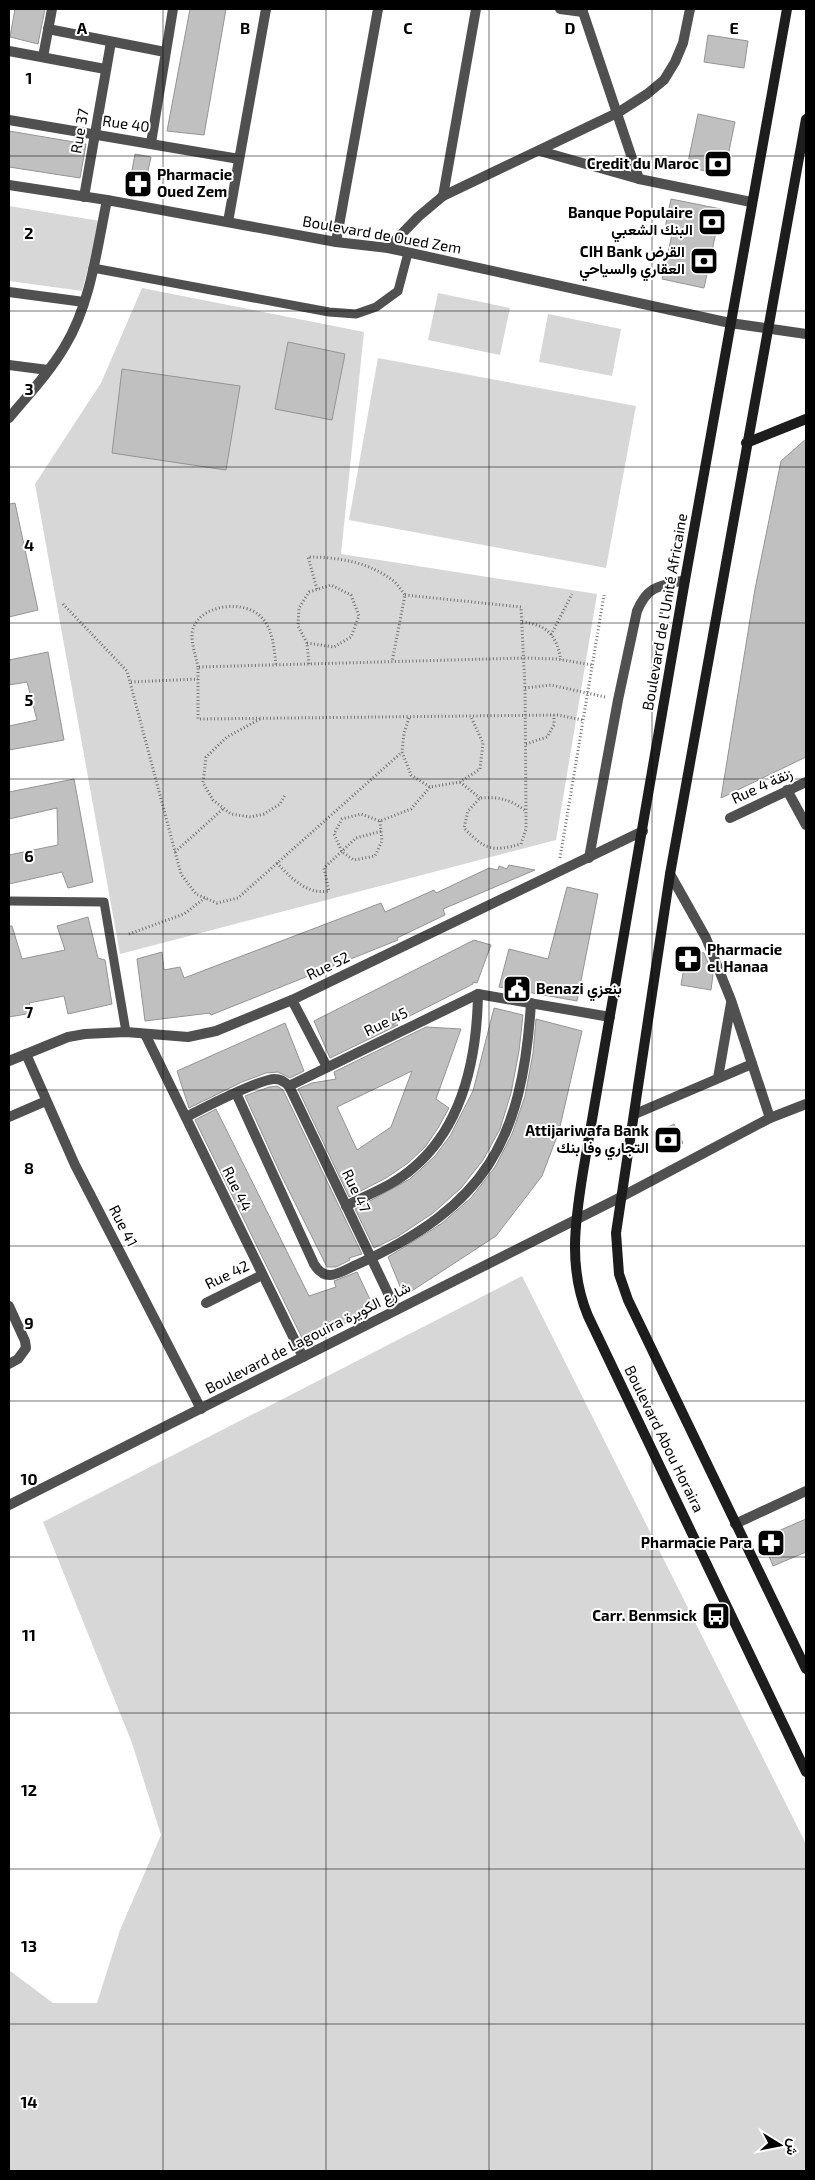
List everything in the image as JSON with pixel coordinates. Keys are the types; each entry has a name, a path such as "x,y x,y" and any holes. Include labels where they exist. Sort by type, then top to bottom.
{"main road":[{"name":"Boulevard de l'Unité Africaine","path":"576,1220 685,580 787,9"},
{"path":"621,1197 670,874 746,443 806,119"},
{"path":"746,443 806,420"},
{"name":"Boulevard Abou Horaira","path":"621,1197 617,1220 616,1249 622,1285 806,1669"},
{"name":"Boulevard Abou Horaira","path":"576,1220 574,1267 582,1302 806,1772"}],"street":[{"path":"43,57 52,9"},
{"path":"150,143 173,9"},
{"path":"228,222 266,9"},
{"path":"336,242 378,9"},
{"path":"443,196 476,9"},
{"path":"560,9 583,11 619,112 640,179"},
{"path":"388,248 418,217 443,196 619,112 647,94 664,80 676,62 683,44 690,9"},
{"path":"48,30 165,52"},
{"name":"Rue 37","path":"84,197 111,42"},
{"path":"9,51 105,70"},
{"name":"Rue 40","path":"9,120 239,159"},
{"path":"540,151 640,179 751,202"},
{"name":"Boulevard de Oued Zem","path":"9,185 107,200 336,242 388,248 730,324 806,334"},
{"path":"9,418 65,346 84,302 107,200"},
{"path":"9,292 84,302"},
{"path":"9,365 48,370"},
{"path":"589,858 618,700 637,611 643,598 657,586 685,580"},
{"name":"Rue 4 زنقة","path":"730,818 806,782"},
{"path":"788,790 806,825"},
{"name":"Rue 52","path":"9,1061 76,1036 126,1032 188,1036 203,1035 228,1027 292,1000 643,831"},
{"path":"670,874 706,938 731,1000 770,1118"},
{"path":"346,1206 390,1184 412,1169 446,1129 459,1102 468,1072 475,1042 478,994 610,1017"},
{"name":"Rue 45","path":"289,1086 478,994"},
{"path":"292,1000 327,1067"},
{"path":"718,1078 731,1000"},
{"path":"236,1093 319,1272 324,1275 334,1275 371,1258 432,1224 457,1203 476,1182 497,1152 510,1123 520,1089 529,1036 531,1003"},
{"name":"Rue 44","path":"145,1034 302,1357"},
{"name":"Rue 41","path":"26,1054 79,1173 200,1408"},
{"path":"635,1114 752,1064"},
{"path":"186,1117 236,1093 272,1079 282,1080 289,1086"},
{"name":"Rue 47","path":"289,1086 396,1310"},
{"path":"9,1117 46,1101"},
{"name":"Boulevard de Lagouira شارع الكويرة","path":"9,1505 576,1220 770,1118 806,1104"},
{"name":"Rue 42","path":"206,1303 262,1275"},
{"path":"9,1306 25,1341 26,1348 23,1354 9,1364"},
{"path":"735,1524 806,1491"}],"lane":[{"path":"92,268 329,312 356,314 376,308 398,291 408,253"},
{"path":"9,901 104,902 126,1032"}],"path":[{"path":"317,589 308,557 330,557 374,570 393,580 406,595 520,607 526,688 526,828 521,844 500,850 478,844 464,828 468,811 480,798"},
{"path":"307,643 334,647 351,637 359,616 351,595 331,585 309,592 299,608 298,626 307,643 309,664"},
{"path":"551,635 572,594"},
{"path":"558,872 604,594"},
{"path":"392,662 406,595"},
{"path":"63,604 128,671 181,874 196,894 217,903 238,898 402,752"},
{"path":"276,665 271,633 260,616 244,606 219,607 200,618 192,635 198,667 198,720 554,715 582,720"},
{"path":"522,622 535,623 549,631 558,646 561,660"},
{"path":"198,667 524,658 561,660 592,665"},
{"path":"130,682 198,679"},
{"path":"526,688 551,686 618,700"},
{"path":"526,744 547,737 554,725 554,715"},
{"path":"380,821 382,842 375,856 354,860 342,852 334,834 342,819 361,814 380,821 411,809 430,787 460,782 480,769 483,743 472,717"},
{"path":"409,718 404,733 402,752 411,775 430,787"},
{"path":"260,719 228,737 206,757 203,783 213,800 231,814 251,817 264,814 280,804 285,796"},
{"path":"460,782 480,798 499,797 514,802 526,811"},
{"path":"175,852 224,808"},
{"path":"277,863 296,884 322,892 329,891 324,868 356,838 382,831"},
{"path":"128,934 184,914 206,898"}],"shaded area":[{"path":"9,206 100,221 82,291 9,281"},
{"path":"142,288 364,332 341,554 597,594 556,840 120,954 35,484 101,383"},
{"path":"438,293 510,308 500,355 428,340"},
{"path":"548,314 621,329 612,376 539,362"},
{"path":"378,358 636,406 606,568 349,520"},
{"path":"522,1276 806,1844 806,2171 9,2171 9,1970 53,2003 97,2003 120,1930 161,1835 132,1743 43,1522"}],"building":[{"path":"15,9 45,9 38,44 10,37"},
{"path":"190,9 226,9 204,135 167,131"},
{"path":"708,35 748,41 744,68 704,62"},
{"path":"698,114 735,122 724,175 687,167"},
{"path":"9,131 86,144 80,178 9,167"},
{"path":"135,154 151,157 144,189 129,186"},
{"path":"671,199 721,209 704,288 662,279 673,230 665,228"},
{"path":"288,342 345,354 332,420 275,409"},
{"path":"122,369 240,386 226,470 112,453"},
{"path":"806,439 806,757 721,798 755,589 781,461"},
{"path":"15,503 38,610 9,617 9,504"},
{"path":"48,652 64,740 9,750 9,726 37,720 27,682 9,685 9,660"},
{"path":"74,779 93,882 68,888 62,872 9,884 9,855 58,845 57,808 9,819 9,792"},
{"path":"509,865 535,870 443,909 445,915 397,938 398,940 211,1015 210,1013 145,1021 137,959 162,952 164,970 180,967 184,978 381,903 385,912 434,890 436,893 489,868 498,870 499,866 507,869"},
{"path":"567,887 598,894 577,1001 499,987 509,949 548,959"},
{"path":"88,917 98,958 105,960 112,1004 68,1014 64,996 29,1003 32,1013 9,1017 9,926 12,926 22,959 65,950 57,926"},
{"path":"474,940 491,945 477,983 473,982 473,984 392,1025 398,1025 330,1058 314,1021"},
{"path":"687,950 704,953 713,975 711,990 681,985"},
{"path":"494,1008 523,1015 519,1051 511,1093 500,1129 483,1160 461,1188 433,1213 397,1237 374,1248 355,1209 410,1179 435,1156 450,1136 473,1091"},
{"path":"536,1019 582,1031 559,1131 542,1176 496,1236 404,1296 388,1257 441,1224 471,1198 495,1167 512,1134 525,1096 533,1053"},
{"path":"285,1023 304,1071 290,1078 278,1072 266,1073 242,1082 189,1108 177,1071"},
{"path":"426,1027 461,1029 436,1099 449,1108 438,1128 425,1147 408,1163 386,1178 349,1197 298,1089 312,1083 336,1079 334,1072","holes":["412,1071 391,1127 357,1150 337,1107"]},
{"path":"277,1086 283,1090 362,1254 349,1258 350,1260 336,1267 327,1267 282,1177 245,1096"},
{"path":"216,1109 309,1296 336,1287 334,1281 357,1272 375,1310 304,1342 195,1120"},
{"path":"674,1124 683,1143 661,1153 655,1139 660,1137 658,1132"},
{"path":"806,1519 806,1552 773,1566 762,1538"}],"place":[{"name":"Credit du Maroc","path":"718,164"},
{"name":"Pharmacie Oued Zem","path":"138,184"},
{"name":"Banque Populaire البنك الشعبي","path":"712,222"},
{"name":"CIH Bank القرض العقاري والسياحي","path":"704,261"},
{"name":"Pharmacie el Hanaa","path":"688,959"},
{"name":"Benazi بنعزي","path":"517,989"},
{"name":"Attijariwafa Bank التجاري وفا بنك","path":"668,1140"},
{"name":"Pharmacie Para","path":"771,1543"},
{"name":"Carr. Benmsick","path":"716,1616"}]}
